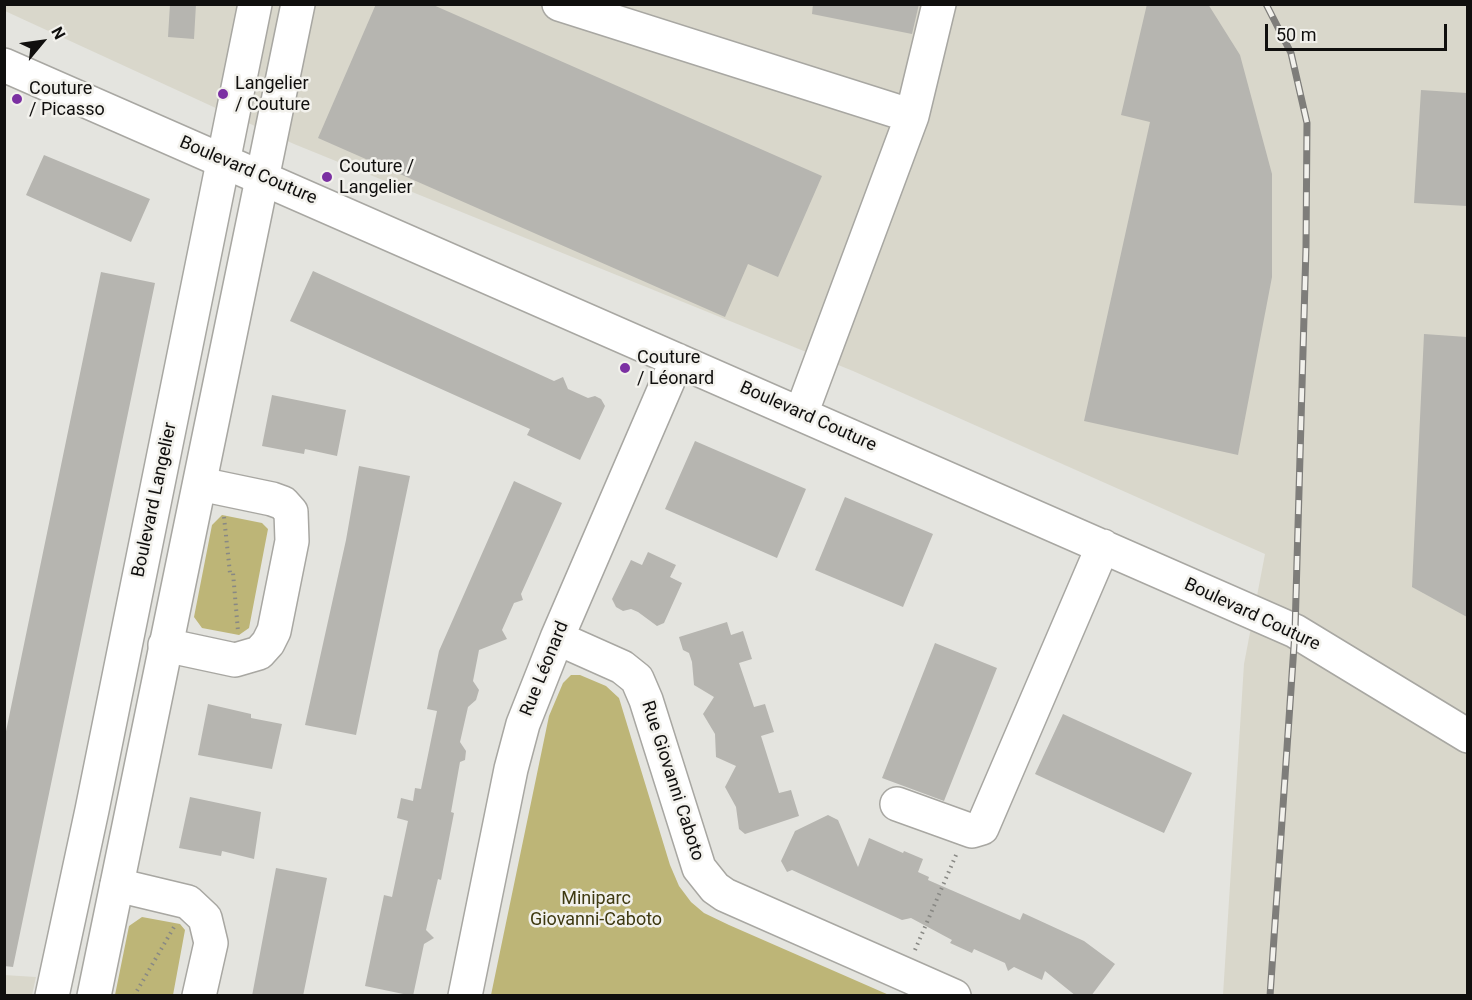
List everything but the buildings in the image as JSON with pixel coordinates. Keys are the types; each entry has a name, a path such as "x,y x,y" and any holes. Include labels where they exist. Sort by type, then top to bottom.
{"street":[{"name":"Boulevard Langelier","path":"52,996 255,4"},
{"path":"94,996 298,4"},
{"path":"558,4 912,116"},
{"path":"801,414 912,116 939,4"},
{"name":"Boulevard Couture","path":"4,65 1295,631 1467,736"},
{"name":"Rue Léonard","path":"465,996 511,769 523,724 556,638 677,360"},
{"path":"165,645 240,659 259,653 268,643 274,631 292,541 291,512 283,503 272,499 200,484"},
{"path":"897,804 968,830 982,828 1103,546"},
{"name":"Rue Giovanni Caboto","path":"556,638 622,667 637,679 646,700 694,855 705,879 725,895 954,996"},
{"path":"117,885 188,902 197,908 210,930 211,943 199,996"}],"path":[{"path":"224,510 230,573 233,573 240,659"},
{"path":"905,973 968,830"},
{"path":"134,996 148,968 152,970 188,902"}],"shaded area":[{"path":"5,4 1467,5 1467,995 1223,995 1244,664 1265,554 853,371 294,144 5,11"},
{"path":"4,975 36,977 32,995 5,995"}],"green space":[{"path":"222,515 262,523 268,529 249,628 239,635 202,628 194,617 212,525"},
{"name":"Miniparc Giovanni-Caboto","path":"571,675 580,675 606,686 619,698 670,865 679,886 691,902 704,913 729,925 889,995 491,995 549,716 563,683"},
{"path":"142,917 180,924 185,930 173,995 115,995 129,926"}],"railway":[{"path":"1266,4 1291,53 1307,123 1306,247 1295,631 1270,996"}],"place":[{"name":"Langelier / Couture","path":"223,94"},
{"name":"Couture / Picasso","path":"17,99"},
{"name":"Couture / Langelier","path":"327,177"},
{"name":"Couture / Léonard","path":"625,368"}]}
